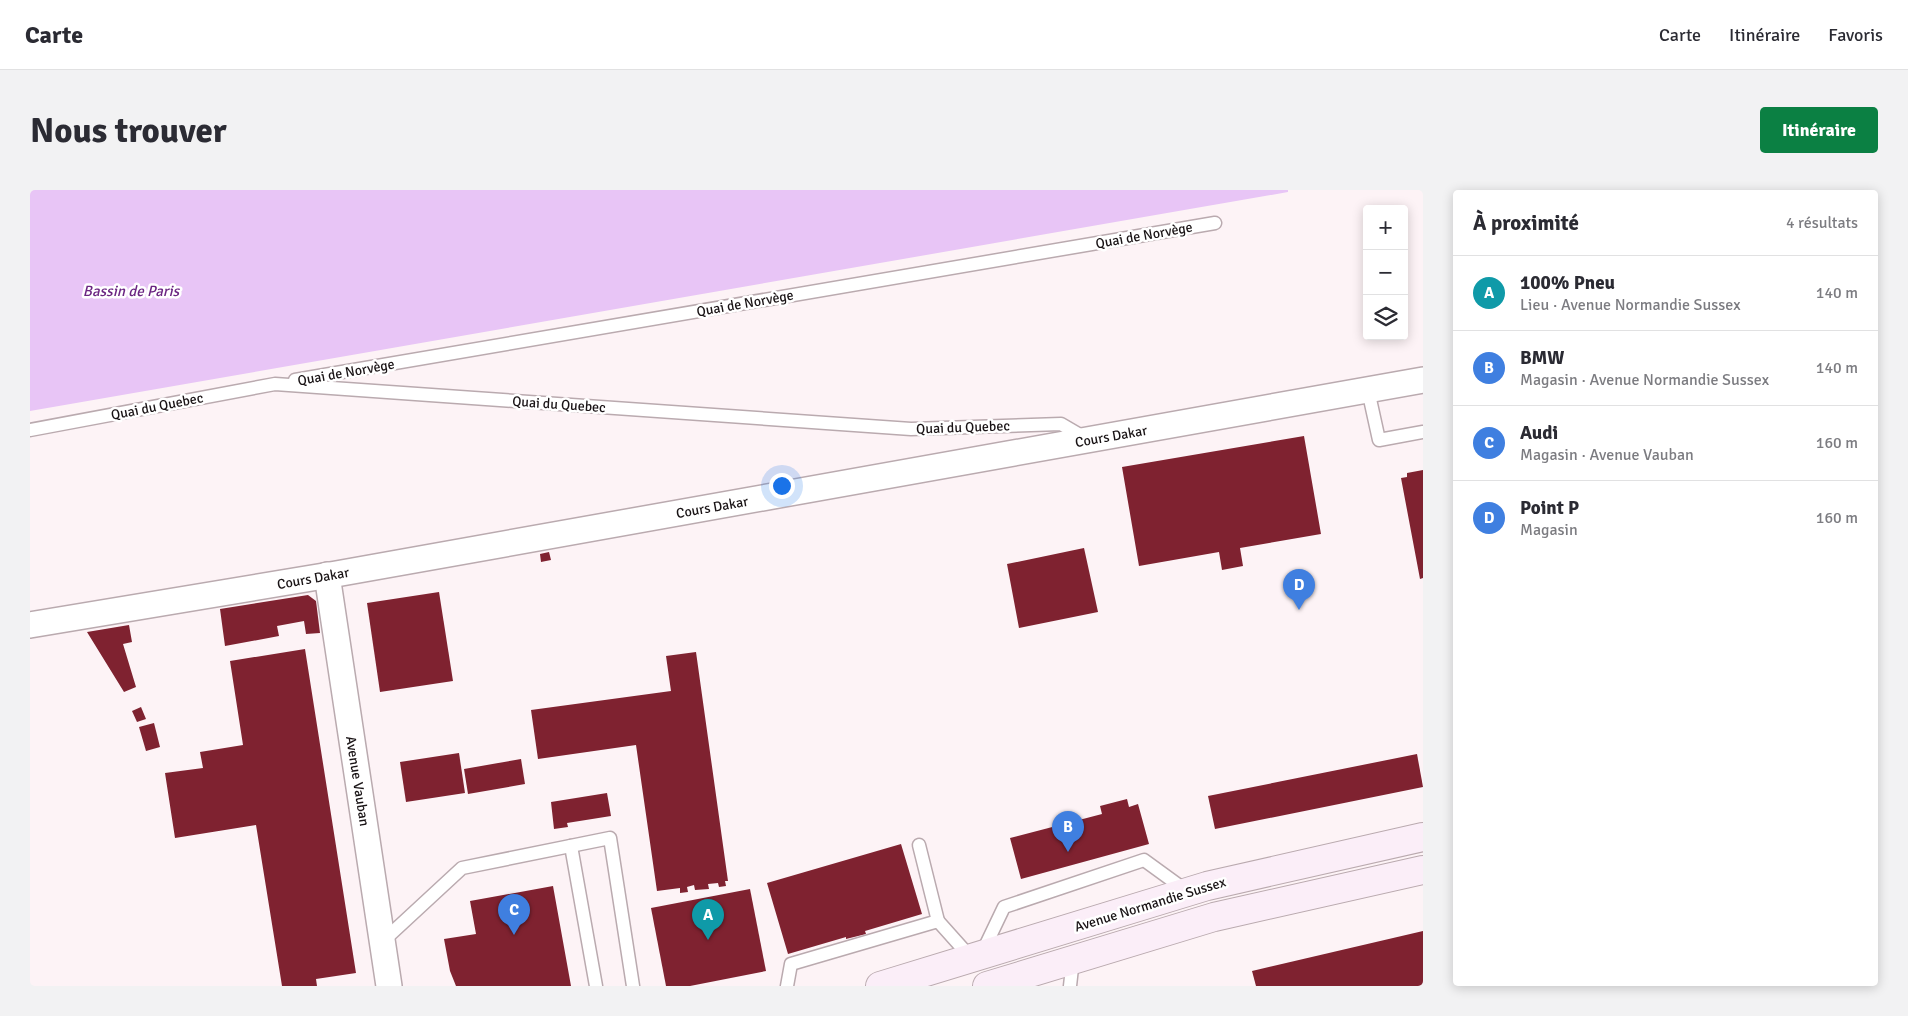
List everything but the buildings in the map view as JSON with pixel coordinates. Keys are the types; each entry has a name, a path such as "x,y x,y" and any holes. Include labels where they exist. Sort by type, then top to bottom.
{"main road":[{"name":"Avenue Normandie Sussex","path":"880,986 1226,881 1423,837"},
{"path":"987,986 1214,917 1423,870"}],"street":[{"name":"Cours Dakar","path":"30,625 327,575 1423,380"},
{"name":"Avenue Vauban","path":"327,575 389,986"}],"lane":[{"name":"Quai de Norvège","path":"275,384 1215,223"},
{"name":"Quai du Quebec","path":"30,430 275,384 911,429 1061,424 1089,440"},
{"path":"1368,390 1379,440 1423,432"},
{"path":"382,942 462,868 610,838 633,986"},
{"path":"919,845 938,921 976,957 1004,907 1144,860 1188,892"},
{"path":"571,846 596,986"},
{"path":"787,986 791,964 938,921"},
{"path":"1070,986 1073,959"}],"water":[{"name":"Bassin de Paris","path":"30,190 1288,190 1288,192 30,411"}],"place":[{"name":"Point P","path":"1299,610"},
{"name":"BMW","path":"1068,852"},
{"name":"Audi","path":"514,935"},
{"name":"100% Pneu","path":"708,940"}]}
